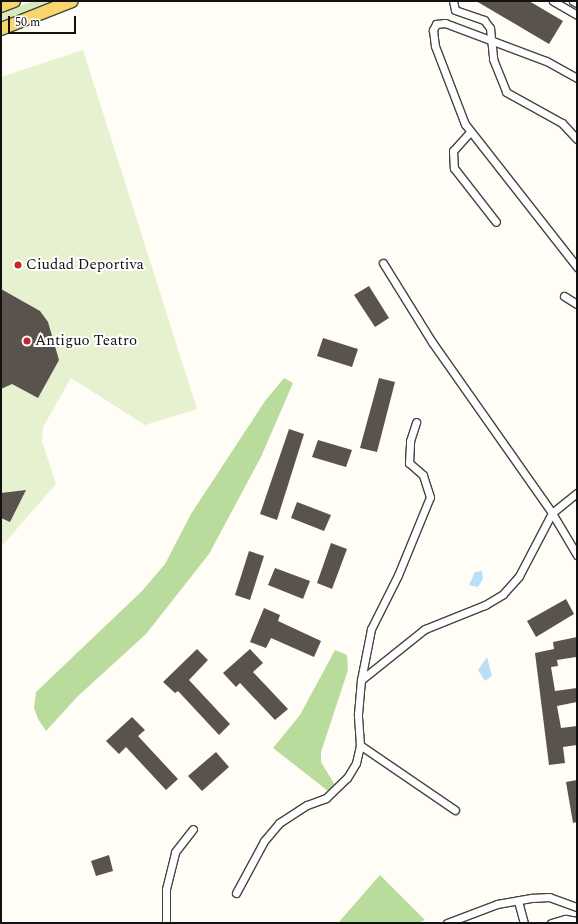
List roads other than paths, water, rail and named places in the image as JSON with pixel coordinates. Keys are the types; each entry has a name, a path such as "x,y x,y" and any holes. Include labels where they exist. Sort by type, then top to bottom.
{"main road":[{"path":"1,29 72,1"}],"street":[{"path":"453,1 455,10 484,20 490,28 493,60 506,92 562,123 577,139"},
{"path":"553,1 577,15"},
{"path":"573,1 577,3"},
{"path":"577,78 546,61 445,23 439,23 433,30 435,46 470,132 577,267"},
{"path":"470,132 453,151 454,168 496,222"},
{"path":"383,263 462,386 552,514 577,555"},
{"path":"564,296 577,304"},
{"path":"236,893 264,841 279,823 307,806 326,798 337,789 356,763 360,745 358,714 361,680 371,629 398,575 430,497 423,475 409,463 410,441 416,422"},
{"path":"361,680 424,629 485,605 503,594 519,576 552,514 577,493"},
{"path":"360,745 455,810"},
{"path":"166,923 166,889 175,852 193,829"},
{"path":"447,923 457,921 497,904 549,897 577,907"},
{"path":"518,901 524,923"},
{"path":"551,923 565,919 577,921"}],"water":[{"path":"482,571 483,579 478,587 469,585 475,572"},
{"path":"487,657 492,676 485,681 478,670"}],"place":[{"name":"Ciudad Deportiva","path":"18,265"},
{"name":"Antiguo Teatro","path":"27,341"}]}
